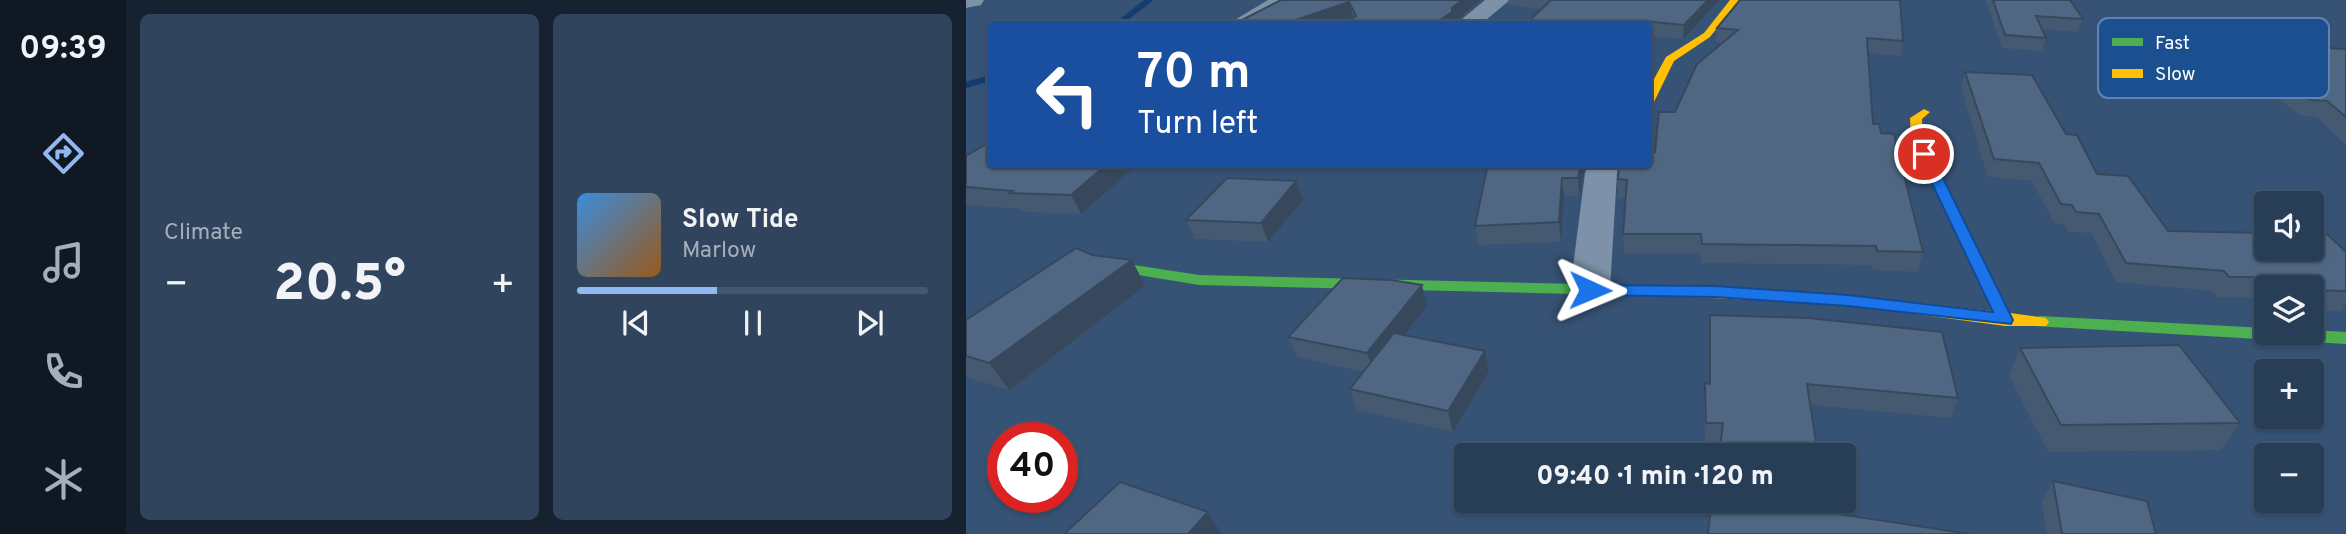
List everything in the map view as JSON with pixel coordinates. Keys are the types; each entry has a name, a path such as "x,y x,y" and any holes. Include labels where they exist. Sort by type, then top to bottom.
{"street":[{"path":"966,2 972,0"},
{"path":"1245,21 1284,0"},
{"path":"1471,21 1499,0"},
{"path":"1652,94 1670,59 1707,35 1735,0"},
{"path":"1924,112 1916,118 1917,138 2005,320"},
{"path":"1590,290 1603,168"},
{"path":"1108,266 1199,281 1715,292 1848,300 2005,320 2346,338"}],"building":[{"path":"1281,0 1462,0 1452,8 1452,12 1438,21 1347,21 1356,16 1349,2 1293,21 1242,20"},
{"path":"1551,0 1708,0 1684,25 1652,21 1529,21"},
{"path":"1740,0 1900,0 1903,41 1867,38 1873,124 1879,124 1881,133 1894,134 1923,252 1877,251 1876,246 1702,244 1701,234 1623,234 1627,180 1618,179 1619,168 1652,168 1659,112 1675,112 1697,64 1738,30 1717,28"},
{"path":"1993,0 2070,0 2083,19 2036,16 2046,38 2005,35"},
{"path":"2329,48 2346,49 2346,117 2327,101 2308,98 2329,98"},
{"path":"1965,72 2032,75 2066,134 2077,135 2097,174 2128,176 2168,231 2254,233 2254,261 2324,261 2324,234 2327,234 2346,252 2346,291 2324,290 2324,275 2229,277 2224,271 2126,263 2099,214 2076,212 2072,205 2061,204 2039,163 1994,159"},
{"path":"987,144 987,168 1102,168 1071,195 1010,193 1013,191 966,187 966,156"},
{"path":"1487,168 1580,168 1578,178 1562,178 1559,222 1475,226"},
{"path":"1227,178 1296,181 1261,223 1186,220"},
{"path":"1076,248 1092,255 1132,260 989,363 966,356 966,320"},
{"path":"1343,278 1391,280 1422,285 1367,353 1288,337"},
{"path":"1710,315 1808,318 1942,332 1958,398 1807,384 1816,443 1720,443 1723,423 1706,423 1705,383 1710,384"},
{"path":"1394,333 1485,351 1448,411 1350,389"},
{"path":"2179,345 2240,423 2061,425 2020,348"},
{"path":"2053,481 2147,501 2156,534 2062,534"},
{"path":"1120,482 1208,512 1188,534 1064,534"},
{"path":"1710,513 1838,513 1970,534 1708,534"}],"waterway":[{"path":"1122,21 1149,0"},
{"path":"966,85 987,79"}],"traffic: fast":[{"path":"1108,266 1199,280 1661,291"},
{"path":"2040,322 2346,338"}],"traffic: slow":[{"path":"1652,94 1670,59 1707,35 1735,0"},
{"path":"1924,112 1916,118 1917,138 2005,320"},
{"path":"1661,291 1848,300 2040,322"}],"route":[{"path":"1590,290 1715,292 1848,300 2005,320 1924,154"}]}
